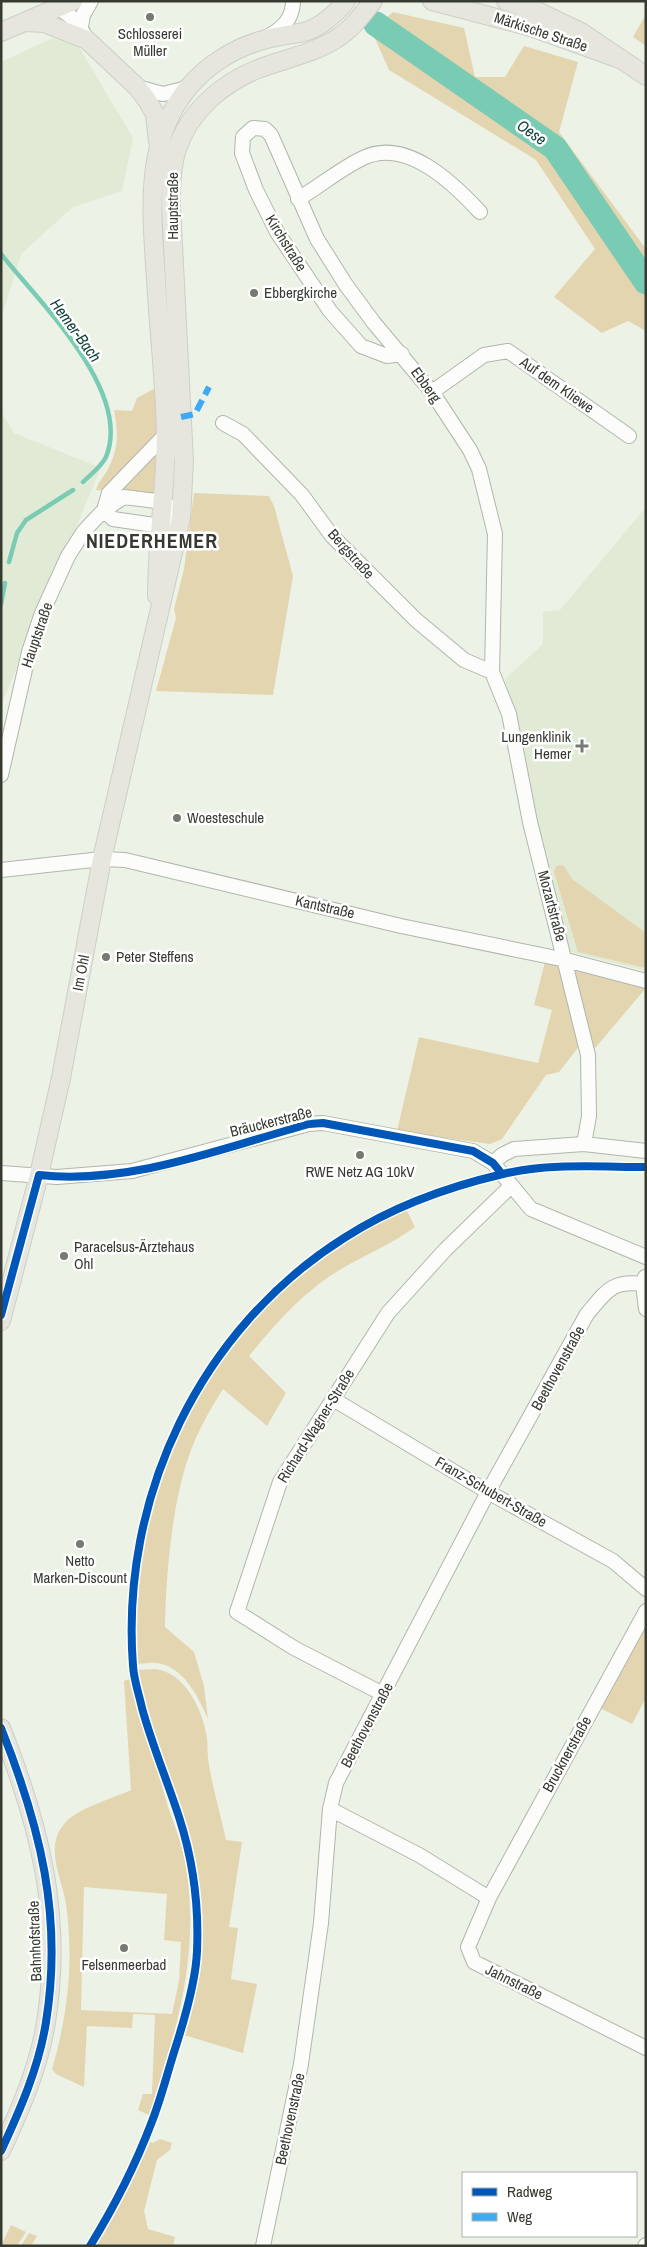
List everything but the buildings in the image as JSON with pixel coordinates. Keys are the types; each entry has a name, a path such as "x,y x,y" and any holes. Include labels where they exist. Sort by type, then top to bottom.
{"main road":[{"name":"Hauptstraße","path":"158,147 172,113 187,88 206,68 234,51 261,40 305,32 326,20 346,1"},
{"name":"Hauptstraße","path":"181,518 184,461 171,175 177,148 190,123 202,107 232,80 259,68 313,50 337,39 355,23 373,1"},
{"name":"Märkische Straße","path":"432,1 531,27 620,59"},
{"path":"506,1 537,12 581,32 646,76"},
{"path":"1,32 66,4"},
{"name":"Hauptstraße","path":"25,22 44,23 84,33 137,87 155,114 158,147 153,183 152,221 166,434 164,502 161,526"},
{"name":"Im Ohl","path":"2,1317 39,1175 61,1078 102,859 181,518"},
{"name":"Im Ohl","path":"156,624 157,574 161,526"},
{"name":"Bahnhofstraße","path":"1,1728 30,1804 42,1855 52,1940 52,1980 46,2023 39,2052 26,2092 1,2151"}],"street":[{"path":"84,33 83,15 91,1"},
{"name":"Hauptstraße","path":"261,40 285,25 292,10 293,1"},
{"name":"Hauptstraße","path":"66,4 84,33"},
{"name":"Hauptstraße","path":"137,87 163,94 174,93 187,88"},
{"name":"Kirchstraße","path":"265,129 253,128 243,137 242,153 256,190 277,232 330,311 361,346 387,356 402,354"},
{"name":"Ebberg","path":"265,129 272,134 298,199 317,239 346,285 374,323 432,392 470,450 479,469 495,534 492,672"},
{"path":"298,199 363,158 378,153 396,153 413,159 455,186 480,212"},
{"path":"154,248 173,247"},
{"name":"Auf dem Kliewe","path":"432,392 484,355 508,351 629,436"},
{"name":"Bergstraße","path":"223,423 243,434 302,494 332,536 416,620 464,660 492,672"},
{"name":"Hauptstraße","path":"104,510 109,493 166,434"},
{"name":"Hauptstraße","path":"1,774 4,752 28,652 42,613 68,556 84,531 104,510 124,497 164,502"},
{"path":"104,510 113,519 161,526 181,518 164,502"},
{"name":"Mozartstraße","path":"492,672 509,714 530,822 566,960 588,1055 589,1116 584,1144"},
{"name":"Kantstraße","path":"1,870 102,859 125,860 401,926 566,960 646,981"},
{"name":"Bräuckerstraße","path":"1,1173 57,1177 132,1172 309,1124 323,1123 473,1151 493,1163 531,1209 646,1257"},
{"path":"493,1163 502,1155 514,1149 584,1144 646,1151"},
{"name":"Richard-Wagner-Straße","path":"382,1694 294,1648 237,1612 280,1482 388,1313 445,1250 511,1186"},
{"path":"644,1280 646,1309"},
{"name":"Beethovenstraße","path":"264,2246 301,2064 321,1923 330,1809 336,1783 488,1492 588,1314 609,1288 644,1280"},
{"name":"Franz-Schubert-Straße","path":"333,1399 488,1492 612,1561 646,1589"},
{"name":"Brucknerstraße","path":"489,1898 646,1611"},
{"path":"330,1809 419,1855 489,1898"},
{"name":"Jahnstraße","path":"489,1898 468,1947 474,1962 646,2048"}],"shaded area":[{"path":"393,12 464,28 475,77 505,77 524,46 578,62 559,132 646,249 646,331 628,321 602,333 554,297 595,249 536,160 389,70 372,32"},
{"path":"646,14 646,46 633,37"},
{"path":"53,38 79,47 133,138 122,191 73,207 21,254 1,319 1,62"},
{"path":"157,387 161,495 96,490 115,453 117,432 114,410 132,411 137,398"},
{"path":"1,411 14,433 101,468 1,705"},
{"path":"194,493 269,496 274,506 293,576 273,695 156,691 176,618 174,609 184,569"},
{"name":"Lungenklinik Hemer","path":"646,507 646,971 567,951 531,813 505,679 543,644 543,612 560,610"},
{"path":"556,866 564,866 572,879 646,933 646,968 578,952 554,872"},
{"path":"545,962 564,964 580,1045 559,1072 546,1075 502,1139 490,1144 397,1131 419,1037 538,1063 552,1010 534,1005"},
{"path":"570,964 646,984 646,988 596,1047 590,1050"},
{"path":"406,1209 415,1227 341,1269 315,1287 280,1320 249,1356 286,1393 267,1426 223,1389 191,1450 179,1491 171,1537 165,1627 194,1652 204,1686 208,1719 195,1693 182,1676 166,1665 156,1663 136,1664 134,1604 139,1556 153,1489 169,1447 190,1405 215,1366 243,1328 275,1294 309,1264 345,1239"},
{"path":"646,1622 646,1698 632,1724 598,1707"},
{"path":"155,1669 175,1677 184,1685 197,1705 205,1727 208,1758 226,1840 242,1842 229,1927 238,1928 231,1979 257,1984 243,2053 184,2035 194,1992 200,1949 201,1906 196,1862 191,1839 157,1747 135,1670"},
{"path":"130,1679 168,1807 181,1843 185,1858 190,1898 188,1962 183,1992 169,2053 149,2115 138,2110 143,2094 152,2094 155,2015 133,2014 132,2028 87,2026 84,2087 56,2074 52,2069 66,2008 69,1967 66,1904 56,1863 55,1843 58,1833 64,1824 77,1813 131,1790 124,1681","holes":["84,1887 167,1894 164,1940 181,1942 179,1981 172,2014 81,2010"]},
{"path":"160,2139 172,2143 170,2150 157,2160 144,2211 148,2229 175,2237 173,2246 94,2246 121,2196 146,2140 153,2143"},
{"path":"11,2225 26,2232 17,2246 1,2246"},
{"path":"29,2233 37,2236 31,2246 21,2246"}],"waterway":[{"name":"Oese","path":"376,24 555,148 646,282"},
{"name":"Hemer-Bach","path":"1,254 58,321 78,348 94,376 106,404 111,431 106,457 99,467 83,482"},
{"name":"Hemer-Bach","path":"9,562 17,533 26,520 73,490"},
{"name":"Hemer-Bach","path":"1,604 5,583"}],"marked path":[{"path":"181,417 195,414 209,387"}],"cycle path":[{"path":"1,1315 39,1175 73,1177 108,1175 142,1170 210,1153 309,1124 323,1123 473,1151 493,1163 502,1174"},
{"path":"90,2246 124,2186 155,2115 186,2013 196,1962 196,1900 188,1850 179,1817 146,1722 135,1682 133,1666 132,1603 140,1541 156,1480 180,1423 211,1369 248,1320 293,1276 362,1227 421,1199 461,1185 503,1174 556,1167 646,1167"},
{"path":"1,1728 15,1764 37,1836 50,1908 52,1945 51,1983 43,2039 28,2088 1,2151"}],"place":[{"name":"Schlosserei Müller","path":"150,17"},
{"name":"Ebbergkirche","path":"254,293"},
{"name":"Lungenklinik Hemer","path":"582,746"},
{"name":"Woesteschule","path":"177,818"},
{"name":"Peter Steffens","path":"106,957"},
{"name":"RWE Netz AG 10kV","path":"360,1155"},
{"name":"Paracelsus-Ärztehaus Ohl","path":"64,1256"},
{"name":"Netto Marken-Discount","path":"80,1544"},
{"name":"Felsenmeerbad","path":"124,1948"}],"district":[{"name":"NIEDERHEMER","path":"152,541"}]}
